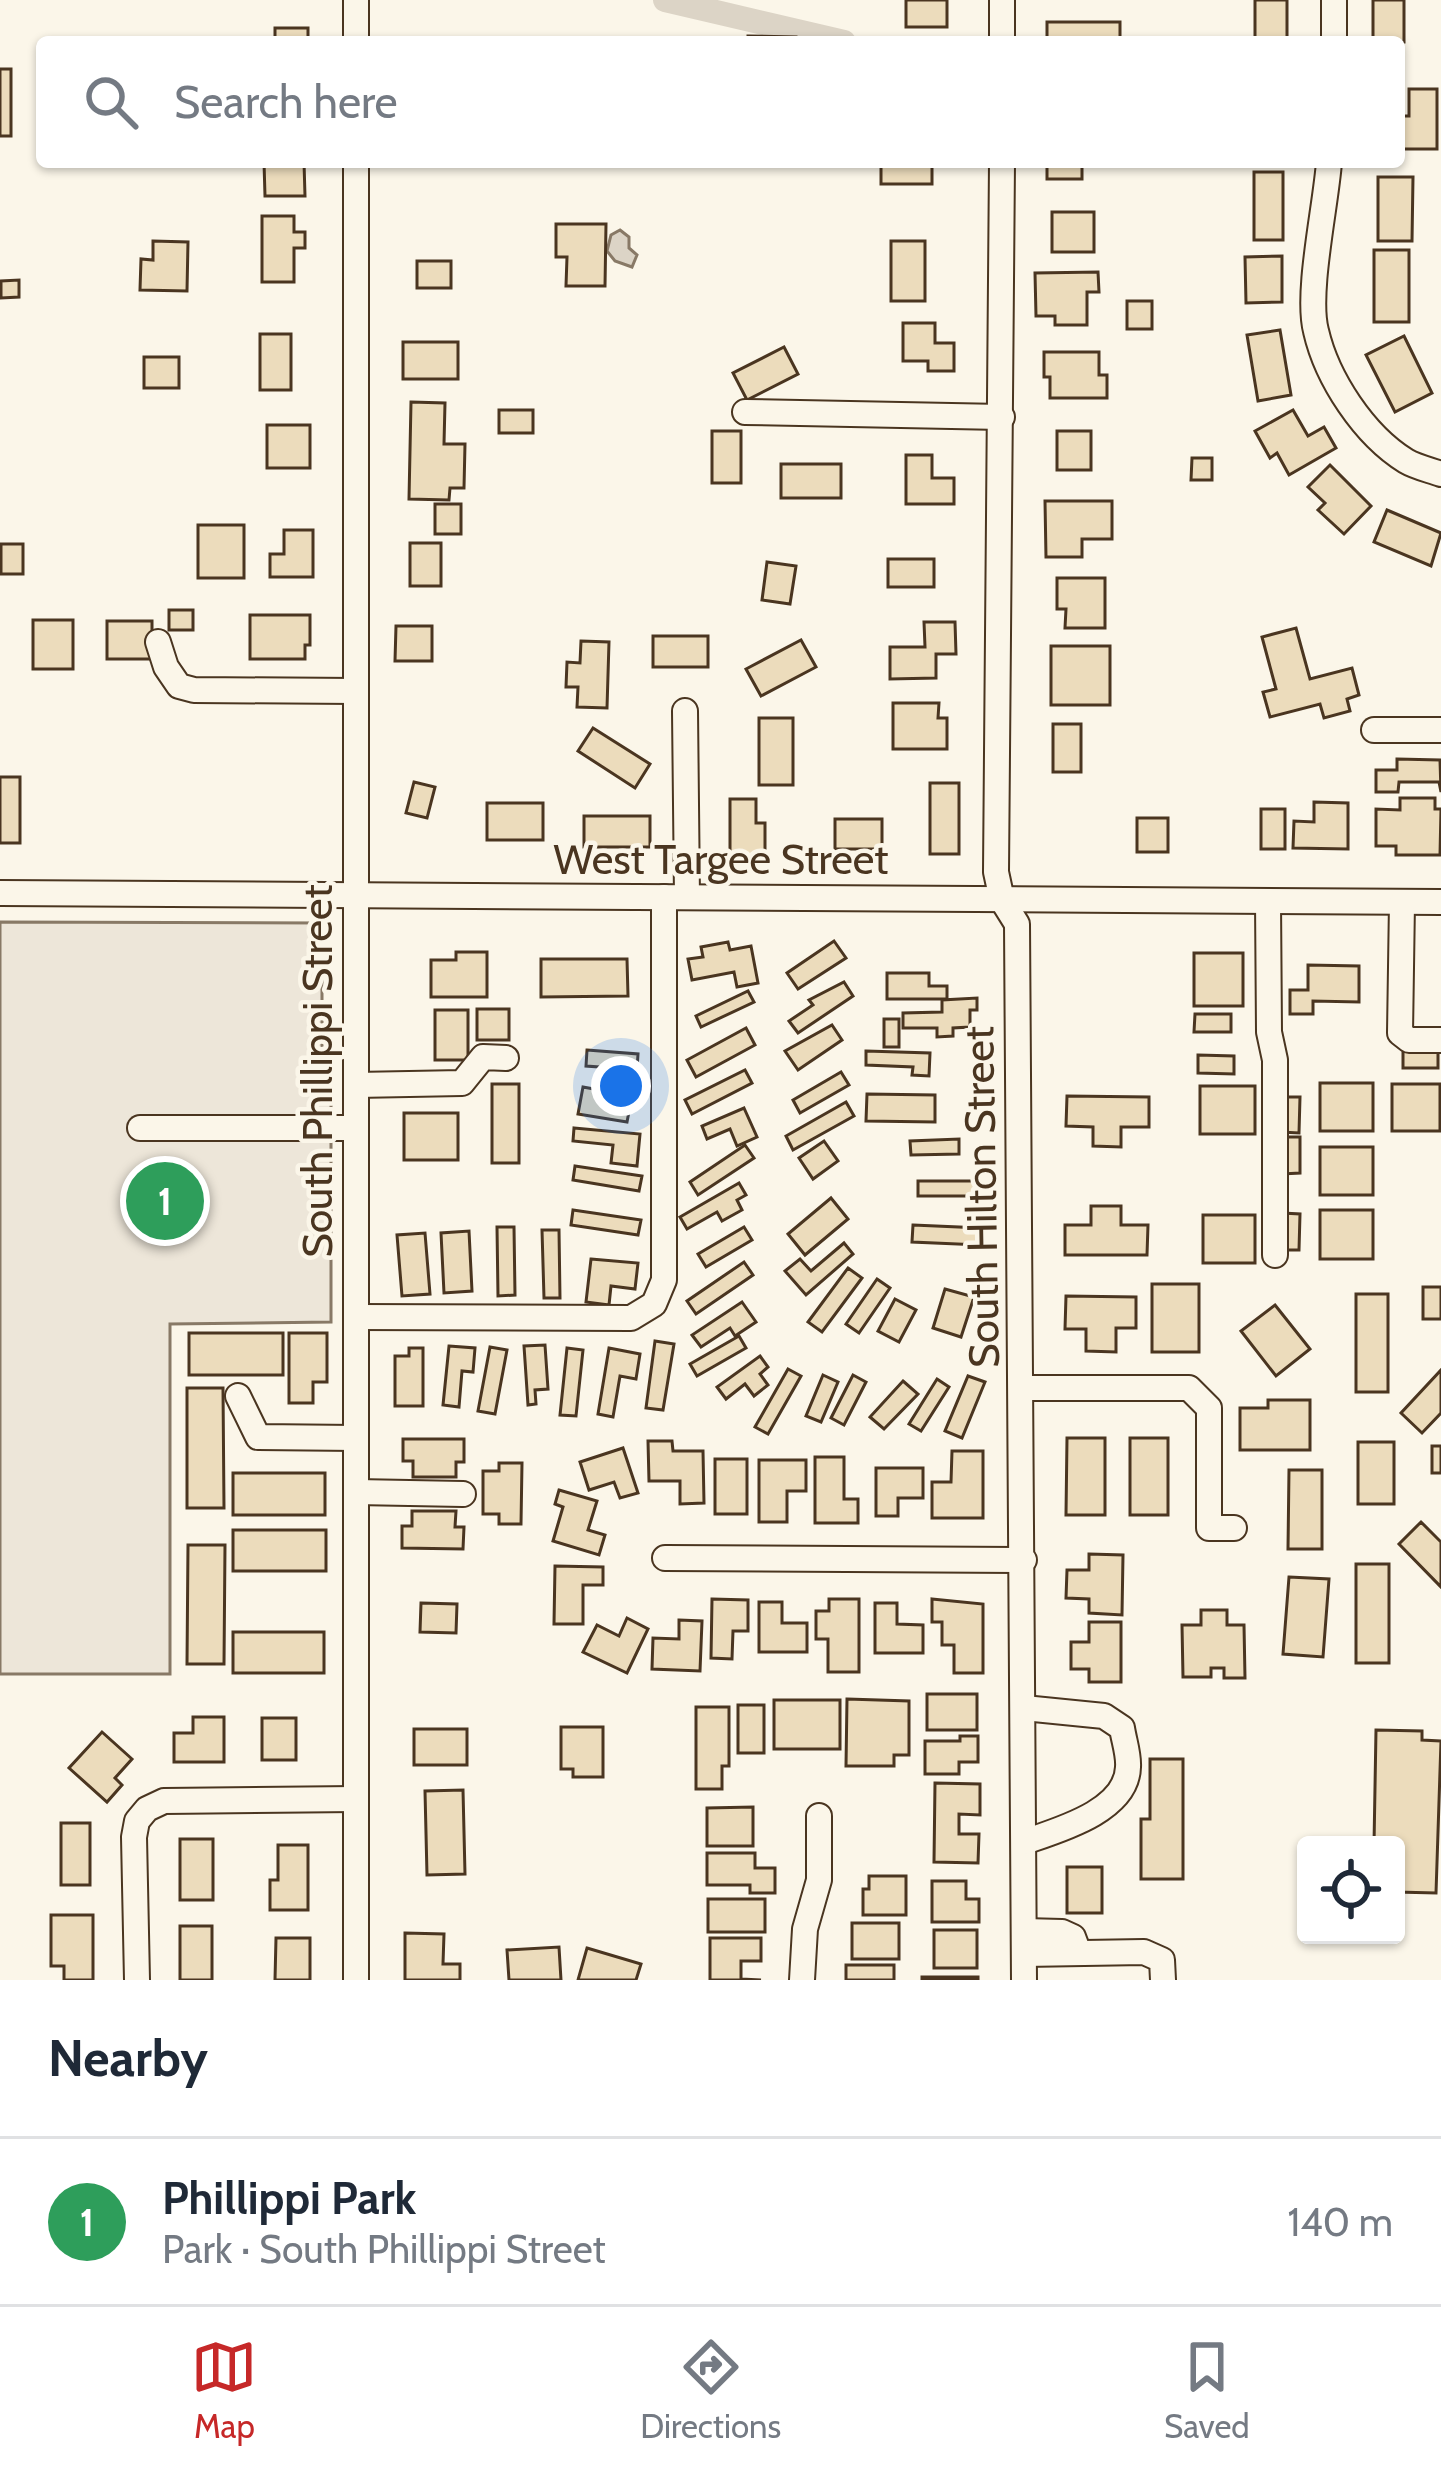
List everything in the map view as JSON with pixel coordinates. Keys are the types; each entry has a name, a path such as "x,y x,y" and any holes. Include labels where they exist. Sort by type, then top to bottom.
{"street":[{"path":"356,0 356,36"},
{"path":"1002,0 1002,36"},
{"path":"1334,0 1334,36"},
{"name":"South Phillippi Street","path":"356,168 356,1980"},
{"name":"South Hilton Street","path":"1002,168 996,872 1002,900 1017,924 1024,1980"},
{"path":"1328,168 1315,329 1342,393 1376,436 1407,462 1441,474"},
{"path":"745,412 1002,417"},
{"path":"158,642 166,668 179,686 356,691"},
{"path":"356,1317 631,1318 654,1304 664,1280 685,711"},
{"path":"1374,730 1441,730"},
{"name":"West Targee Street","path":"0,893 1441,902"},
{"path":"1268,901 1269,1032 1275,1060 1275,1255"},
{"path":"1402,902 1400,1033 1409,1040 1441,1040"},
{"path":"356,1085 462,1084 483,1058 506,1058"},
{"path":"140,1128 356,1128"},
{"path":"1022,1388 1189,1388 1209,1408 1209,1528 1234,1528"},
{"path":"238,1396 258,1437 356,1438"},
{"path":"356,1492 464,1494"},
{"path":"665,1558 1024,1560"},
{"path":"1024,1708 1104,1716 1122,1729 1129,1770 1117,1798 1068,1826 1024,1842"},
{"path":"137,1980 134,1838 137,1821 147,1809 181,1799 356,1798"},
{"path":"802,1980 805,1928 819,1880 820,1816"},
{"path":"1024,1942 1062,1932 1073,1937 1079,1953 1144,1952 1162,1960 1163,1980"}],"shaded area":[{"path":"620,230 637,255 632,267 615,261 607,251 611,235"},
{"path":"0,922 322,923 322,1066 331,1081 331,1322 170,1324 170,1674 0,1674"}],"building":[{"path":"906,0 947,0 947,27 906,27"},
{"path":"1255,0 1287,0 1287,36 1255,36"},
{"path":"1373,0 1404,0 1404,36 1373,36"},
{"path":"1047,22 1120,22 1120,36 1047,36"},
{"path":"275,28 308,28 308,36 275,36"},
{"path":"0,69 11,69 11,136 0,136"},
{"path":"1409,89 1437,89 1437,149 1405,149 1405,116 1409,116"},
{"path":"264,168 304,168 305,196 265,196"},
{"path":"881,168 932,168 932,184 881,184"},
{"path":"1047,168 1082,168 1082,179 1047,179"},
{"path":"1254,172 1283,172 1283,240 1254,240"},
{"path":"1378,177 1413,177 1412,241 1378,241"},
{"path":"1052,212 1094,212 1094,252 1052,252"},
{"path":"262,216 294,216 294,232 305,232 305,248 294,248 294,282 262,282"},
{"path":"556,224 606,224 605,286 566,286 567,257 556,257"},
{"path":"153,241 188,242 187,291 140,290 141,259 153,260"},
{"path":"891,241 925,241 925,301 891,301"},
{"path":"1374,250 1409,250 1409,322 1374,322"},
{"path":"1282,256 1282,302 1246,303 1245,257"},
{"path":"417,261 451,261 451,288 417,288"},
{"path":"1098,272 1099,292 1087,292 1087,325 1055,325 1055,316 1036,316 1035,273"},
{"path":"19,280 19,297 1,298 1,281"},
{"path":"1127,301 1152,301 1152,329 1127,329"},
{"path":"903,323 935,323 935,343 954,343 954,371 928,371 928,361 903,361"},
{"path":"1280,330 1291,395 1258,401 1247,335"},
{"path":"260,334 291,334 291,390 260,390"},
{"path":"1404,336 1432,393 1395,412 1366,355"},
{"path":"403,342 458,342 458,379 403,379"},
{"path":"784,347 798,374 747,400 733,373"},
{"path":"1044,352 1099,352 1099,375 1107,375 1107,398 1050,398"},
{"path":"144,357 179,357 179,388 144,388"},
{"path":"411,402 445,403 444,444 465,444 464,488 450,488 449,500 409,499"},
{"path":"499,410 533,410 533,433 499,433"},
{"path":"1293,410 1308,436 1324,427 1336,448 1289,475 1277,453 1270,458 1255,431"},
{"path":"267,425 310,425 310,468 267,468"},
{"path":"712,431 741,431 741,483 712,483"},
{"path":"1057,431 1091,431 1091,470 1057,470"},
{"path":"906,455 932,455 932,478 954,478 954,504 906,504"},
{"path":"1192,458 1212,458 1212,480 1191,480"},
{"path":"781,464 841,464 841,498 781,498"},
{"path":"1330,465 1371,506 1344,534 1318,510 1325,503 1308,487"},
{"path":"1045,501 1112,501 1112,539 1082,539 1082,557 1046,557"},
{"path":"435,504 461,504 461,534 435,534"},
{"path":"1387,510 1441,533 1431,566 1374,542"},
{"path":"198,525 244,525 244,578 198,578"},
{"path":"284,530 313,530 313,577 270,577 270,554 284,554"},
{"path":"410,543 441,543 441,586 410,586"},
{"path":"1,544 23,544 23,574 1,574"},
{"path":"888,559 934,559 934,587 888,587"},
{"path":"767,562 796,566 790,604 762,600"},
{"path":"1057,578 1105,578 1105,628 1065,628 1066,609 1057,609"},
{"path":"169,610 193,610 193,630 169,630"},
{"path":"250,615 310,615 305,659 250,659"},
{"path":"33,620 73,620 73,669 33,669"},
{"path":"107,621 152,621 152,659 107,659"},
{"path":"924,622 955,622 956,654 936,654 936,678 890,679 890,647 925,647"},
{"path":"396,626 432,626 432,661 395,661"},
{"path":"1296,628 1310,679 1352,668 1359,695 1347,699 1350,711 1324,718 1320,704 1270,717 1263,692 1276,689 1262,637"},
{"path":"653,636 708,636 708,667 653,667"},
{"path":"801,640 816,667 761,696 746,669"},
{"path":"581,641 609,642 607,708 577,707 578,687 566,687 567,662 580,663"},
{"path":"1051,646 1110,646 1110,705 1051,705"},
{"path":"893,703 939,703 938,718 947,718 947,749 893,749"},
{"path":"759,718 793,718 793,785 759,785"},
{"path":"1053,724 1081,724 1081,772 1053,772"},
{"path":"593,728 650,764 635,788 578,751"},
{"path":"1397,759 1440,760 1441,792 1439,782 1399,782 1398,792 1376,792 1376,770 1397,770"},
{"path":"0,777 20,777 20,843 0,843"},
{"path":"414,782 435,787 427,818 406,813"},
{"path":"930,783 959,783 959,854 930,854"},
{"path":"1400,798 1435,798 1435,809 1441,809 1440,855 1396,855 1396,846 1376,846 1376,809 1400,810"},
{"path":"730,799 756,799 756,823 765,823 765,855 730,855"},
{"path":"1314,802 1348,803 1348,849 1293,848 1294,821 1314,822"},
{"path":"487,803 543,803 543,840 487,840"},
{"path":"1261,809 1285,809 1285,849 1261,849"},
{"path":"584,816 650,816 650,847 584,847"},
{"path":"1137,818 1168,818 1168,852 1137,852"},
{"path":"835,819 882,819 882,849 835,849"},
{"path":"834,941 846,958 798,989 787,973"},
{"path":"728,942 730,950 751,946 758,983 737,987 734,972 692,980 688,959 703,957 701,947"},
{"path":"456,952 487,952 487,997 431,997 431,960 456,960"},
{"path":"1194,953 1243,953 1243,1006 1194,1006"},
{"path":"541,959 627,959 628,996 541,997"},
{"path":"1308,965 1359,966 1359,1002 1313,1001 1313,1014 1290,1014 1290,990 1308,990"},
{"path":"887,973 929,973 929,986 947,986 947,999 887,999"},
{"path":"844,982 853,996 798,1033 789,1021 813,1005 809,1000"},
{"path":"748,991 754,1002 701,1027 696,1016"},
{"path":"977,998 977,1010 970,1010 970,1027 953,1028 953,1036 937,1037 937,1028 903,1028 903,1013 942,1012 942,1000"},
{"path":"477,1009 509,1009 509,1040 477,1040"},
{"path":"435,1010 468,1010 468,1060 435,1060"},
{"path":"1195,1014 1231,1014 1231,1032 1194,1032"},
{"path":"884,1019 899,1019 899,1047 884,1047"},
{"path":"832,1025 842,1040 798,1070 785,1051"},
{"path":"746,1028 755,1045 696,1077 687,1060"},
{"path":"587,1050 638,1054 636,1086 611,1084 613,1068 586,1066"},
{"path":"866,1051 930,1053 929,1076 912,1075 913,1067 866,1065"},
{"path":"1403,1051 1438,1051 1438,1068 1403,1068"},
{"path":"1198,1055 1234,1056 1234,1074 1198,1073"},
{"path":"745,1070 752,1083 692,1114 685,1100"},
{"path":"841,1072 849,1085 800,1113 793,1100"},
{"path":"1320,1083 1373,1083 1373,1131 1320,1131"},
{"path":"492,1084 519,1084 519,1163 492,1163"},
{"path":"1392,1084 1440,1084 1440,1131 1392,1131"},
{"path":"1200,1086 1255,1086 1255,1134 1200,1134"},
{"path":"583,1087 632,1096 627,1122 578,1114"},
{"path":"867,1094 935,1095 935,1122 866,1121"},
{"path":"1067,1096 1149,1097 1149,1127 1121,1127 1121,1147 1093,1146 1093,1127 1066,1126"},
{"path":"1282,1097 1300,1097 1299,1133 1281,1132"},
{"path":"846,1102 854,1116 793,1150 786,1136"},
{"path":"744,1108 757,1137 737,1146 730,1129 707,1139 702,1126"},
{"path":"404,1113 458,1113 458,1160 404,1160"},
{"path":"574,1128 640,1134 637,1166 611,1163 613,1145 573,1141"},
{"path":"1281,1137 1300,1137 1300,1173 1282,1174"},
{"path":"959,1139 959,1154 911,1155 910,1141"},
{"path":"824,1141 838,1161 813,1179 799,1158"},
{"path":"745,1145 754,1158 698,1195 690,1182"},
{"path":"1320,1147 1373,1147 1373,1195 1320,1195"},
{"path":"575,1166 642,1176 639,1191 573,1180"},
{"path":"918,1181 977,1181 977,1196 918,1196"},
{"path":"739,1183 746,1195 737,1200 742,1210 722,1221 717,1212 687,1229 680,1217"},
{"path":"831,1198 848,1219 805,1255 788,1234"},
{"path":"1091,1206 1121,1206 1121,1225 1148,1225 1147,1255 1065,1255 1065,1225 1091,1225"},
{"path":"573,1210 641,1220 638,1235 571,1225"},
{"path":"1320,1210 1373,1210 1373,1259 1320,1259"},
{"path":"1282,1213 1300,1214 1299,1250 1281,1250"},
{"path":"1203,1215 1255,1215 1255,1263 1203,1263"},
{"path":"913,1225 981,1228 980,1245 912,1242"},
{"path":"497,1227 514,1227 515,1295 498,1296"},
{"path":"744,1227 752,1240 706,1267 698,1254"},
{"path":"542,1230 559,1230 560,1298 544,1298"},
{"path":"469,1231 472,1291 444,1293 441,1233"},
{"path":"425,1233 430,1294 402,1296 397,1235"},
{"path":"844,1243 853,1254 806,1295 785,1271 800,1259 811,1271"},
{"path":"591,1259 638,1263 635,1289 611,1286 609,1305 586,1302"},
{"path":"744,1262 753,1275 696,1314 687,1301"},
{"path":"848,1268 862,1278 822,1332 808,1322"},
{"path":"877,1279 890,1288 859,1333 846,1324"},
{"path":"1152,1284 1199,1284 1199,1352 1152,1352"},
{"path":"1423,1287 1441,1287 1441,1319 1423,1319"},
{"path":"945,1289 974,1297 961,1337 933,1328"},
{"path":"1356,1294 1388,1294 1388,1392 1356,1392"},
{"path":"1066,1296 1136,1297 1136,1328 1116,1328 1116,1352 1086,1351 1086,1329 1065,1329"},
{"path":"895,1299 916,1310 899,1342 878,1331"},
{"path":"742,1302 756,1322 735,1336 730,1328 701,1347 692,1335"},
{"path":"1275,1305 1310,1349 1276,1376 1241,1331"},
{"path":"189,1333 283,1333 283,1375 189,1375"},
{"path":"289,1333 327,1333 327,1382 313,1382 313,1403 289,1403"},
{"path":"739,1336 746,1348 697,1376 690,1364"},
{"path":"655,1341 674,1344 663,1410 646,1408"},
{"path":"545,1345 548,1389 535,1390 536,1404 528,1405 524,1346"},
{"path":"449,1346 475,1348 473,1372 462,1371 459,1407 443,1405"},
{"path":"490,1347 507,1350 495,1414 478,1411"},
{"path":"409,1348 423,1348 423,1406 395,1406 395,1356 409,1356"},
{"path":"567,1348 583,1350 576,1416 560,1415"},
{"path":"609,1348 640,1354 636,1379 620,1376 613,1417 598,1414"},
{"path":"760,1356 768,1367 760,1374 768,1385 754,1396 745,1384 726,1399 717,1387"},
{"path":"788,1369 801,1376 768,1434 755,1427"},
{"path":"1441,1370 1441,1413 1422,1433 1401,1413"},
{"path":"823,1375 838,1382 821,1422 806,1416"},
{"path":"853,1375 866,1382 844,1425 831,1418"},
{"path":"968,1376 985,1382 962,1438 945,1431"},
{"path":"937,1379 949,1387 921,1431 909,1424"},
{"path":"903,1381 918,1394 884,1429 870,1417"},
{"path":"187,1388 223,1388 224,1508 187,1508"},
{"path":"1268,1400 1310,1400 1310,1450 1240,1450 1240,1408 1268,1408"},
{"path":"1067,1438 1105,1438 1105,1515 1066,1515"},
{"path":"1130,1438 1168,1438 1168,1515 1130,1515"},
{"path":"403,1439 464,1439 464,1462 456,1462 456,1477 413,1477 413,1461 403,1461"},
{"path":"648,1441 672,1441 673,1451 703,1451 704,1503 680,1504 680,1481 649,1481"},
{"path":"1358,1442 1394,1442 1394,1504 1358,1504"},
{"path":"1432,1446 1441,1446 1441,1473 1432,1473"},
{"path":"623,1448 638,1493 620,1498 614,1482 589,1490 580,1462"},
{"path":"952,1451 983,1451 983,1518 932,1518 932,1482 951,1482"},
{"path":"815,1457 844,1457 844,1499 858,1499 858,1523 815,1523"},
{"path":"715,1459 747,1459 747,1514 715,1514"},
{"path":"759,1460 806,1460 806,1491 787,1491 787,1522 759,1522"},
{"path":"499,1463 522,1463 521,1524 499,1524 499,1514 483,1514 483,1471 499,1471"},
{"path":"876,1468 923,1468 923,1498 898,1498 898,1516 876,1516"},
{"path":"1289,1470 1322,1470 1322,1549 1288,1549"},
{"path":"233,1473 325,1473 325,1515 233,1515"},
{"path":"559,1490 597,1501 588,1530 605,1535 599,1555 553,1541 563,1507 555,1504"},
{"path":"412,1511 456,1511 455,1527 464,1527 463,1549 402,1548 402,1526 412,1526"},
{"path":"1421,1522 1441,1542 1441,1587 1399,1544"},
{"path":"233,1530 326,1530 326,1571 233,1571"},
{"path":"188,1545 225,1545 224,1664 187,1664"},
{"path":"1089,1554 1123,1555 1122,1615 1089,1613 1089,1599 1066,1598 1067,1570 1089,1570"},
{"path":"1356,1564 1389,1564 1389,1663 1356,1663"},
{"path":"555,1566 603,1567 603,1585 583,1585 583,1624 554,1624"},
{"path":"1289,1577 1329,1579 1323,1657 1283,1654"},
{"path":"712,1599 748,1600 748,1631 733,1631 732,1659 711,1658"},
{"path":"829,1599 859,1599 859,1672 828,1672 828,1639 816,1639 816,1611 829,1611"},
{"path":"932,1599 983,1604 983,1673 954,1673 954,1645 942,1645 942,1622 932,1622"},
{"path":"759,1602 782,1602 782,1623 807,1623 807,1652 759,1652"},
{"path":"421,1603 457,1604 456,1633 420,1632"},
{"path":"875,1603 897,1603 897,1624 923,1625 923,1653 875,1653"},
{"path":"1201,1610 1227,1610 1227,1625 1244,1625 1245,1678 1224,1678 1224,1668 1211,1668 1211,1677 1183,1677 1182,1625 1201,1625"},
{"path":"627,1618 648,1629 627,1673 583,1652 597,1625 619,1636"},
{"path":"679,1620 702,1621 700,1671 652,1669 653,1638 679,1639"},
{"path":"1089,1622 1121,1622 1121,1682 1089,1682 1089,1669 1071,1669 1071,1642 1089,1642"},
{"path":"233,1632 324,1632 324,1673 233,1673"},
{"path":"927,1694 977,1694 977,1730 927,1730"},
{"path":"847,1699 909,1701 909,1755 894,1755 894,1766 846,1766"},
{"path":"774,1700 840,1700 840,1749 774,1749"},
{"path":"738,1705 764,1705 764,1753 738,1753"},
{"path":"696,1707 729,1707 729,1766 722,1766 722,1789 696,1789"},
{"path":"193,1717 224,1717 224,1762 174,1762 174,1733 193,1733"},
{"path":"262,1718 296,1718 296,1760 262,1760"},
{"path":"561,1727 603,1727 603,1777 573,1777 573,1769 561,1769"},
{"path":"414,1729 467,1729 467,1765 414,1765"},
{"path":"1376,1730 1422,1731 1422,1740 1441,1741 1436,1893 1405,1892 1405,1836 1374,1836"},
{"path":"102,1732 132,1759 115,1778 122,1785 107,1802 69,1768"},
{"path":"960,1736 978,1736 978,1762 959,1762 959,1774 925,1774 925,1741 960,1741"},
{"path":"1150,1759 1183,1759 1183,1879 1141,1879 1141,1819 1150,1819"},
{"path":"935,1783 980,1784 980,1815 959,1814 959,1834 979,1834 978,1863 934,1862"},
{"path":"463,1790 465,1874 427,1875 425,1791"},
{"path":"753,1807 753,1846 707,1846 707,1808"},
{"path":"61,1823 90,1823 90,1885 61,1885"},
{"path":"180,1839 213,1839 213,1900 180,1900"},
{"path":"278,1845 308,1845 308,1910 270,1910 270,1880 278,1880"},
{"path":"707,1853 755,1853 755,1868 775,1868 775,1893 750,1893 750,1885 707,1885"},
{"path":"1067,1867 1102,1867 1102,1913 1067,1913"},
{"path":"869,1876 906,1876 906,1915 863,1915 863,1889 869,1889"},
{"path":"932,1881 966,1881 966,1899 979,1899 979,1922 932,1922"},
{"path":"708,1899 765,1899 765,1932 708,1932"},
{"path":"51,1915 93,1915 93,1980 64,1980 64,1966 51,1966"},
{"path":"852,1923 899,1923 899,1959 852,1959"},
{"path":"180,1926 212,1926 212,1980 180,1980"},
{"path":"934,1930 977,1930 977,1968 934,1968"},
{"path":"405,1933 444,1934 443,1964 460,1964 460,1980 405,1980"},
{"path":"276,1938 310,1938 310,1980 275,1980"},
{"path":"710,1938 761,1938 761,1961 741,1961 741,1979 761,1980 710,1980"},
{"path":"559,1947 561,1980 509,1980 507,1950"},
{"path":"587,1948 641,1964 636,1980 578,1980"},
{"path":"846,1965 894,1965 894,1980 846,1980"},
{"path":"978,1977 978,1980 922,1980"}],"waterway":[{"path":"665,0 818,36"}],"place":[{"name":"Phillippi Park","path":"165,1201"}]}
